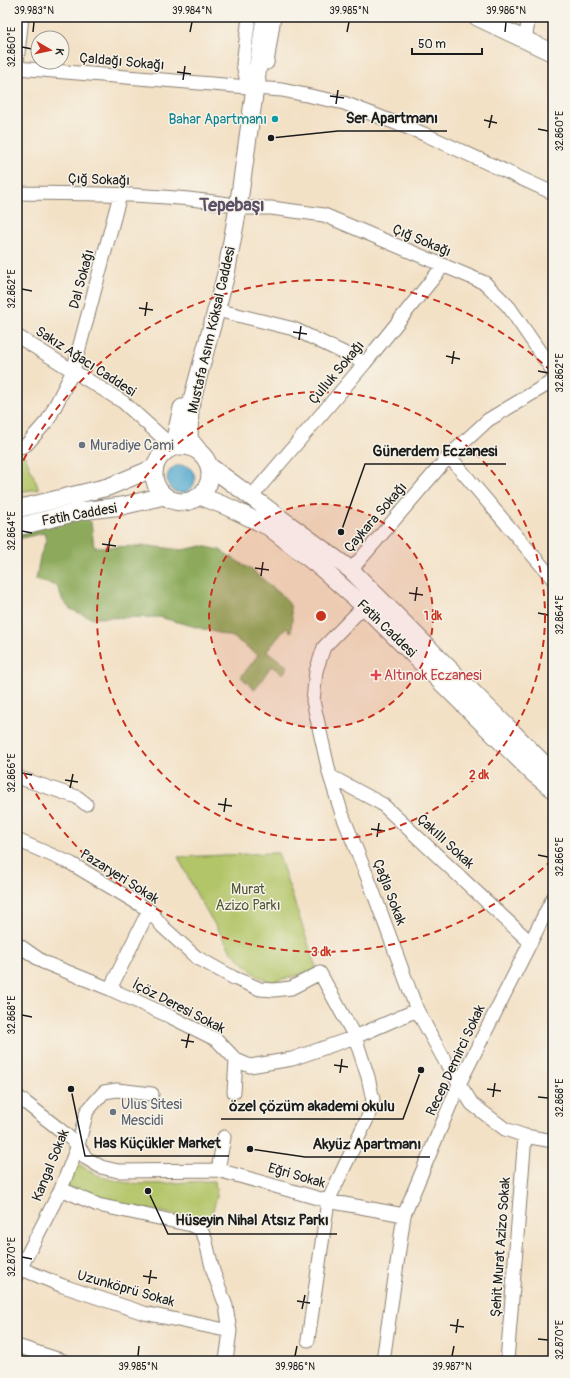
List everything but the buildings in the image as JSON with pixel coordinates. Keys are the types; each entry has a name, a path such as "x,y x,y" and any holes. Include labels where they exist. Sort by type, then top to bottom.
{"main road":[{"name":"Mustafa Asım Köksal Caddesi","path":"252,88 258,17"},
{"name":"Mustafa Asım Köksal Caddesi","path":"198,450 189,439 190,407 226,274 233,206 265,17"},
{"path":"477,17 553,53"},
{"name":"Mustafa Asım Köksal Caddesi","path":"173,447 233,206"},
{"path":"186,446 198,450 207,460 209,466 209,482 205,490 200,496 191,501 182,502 172,500 164,496 155,483 154,468 158,459 164,451 173,447 186,446"},
{"name":"Fatih Caddesi","path":"209,466 351,570 537,757 553,771"},
{"name":"Fatih Caddesi","path":"17,509 108,487 154,468"},
{"name":"Fatih Caddesi","path":"17,526 81,511 122,506 164,496"},
{"name":"Fatih Caddesi","path":"200,496 228,507 268,527 320,567 364,606 533,773 553,789"}],"street":[{"path":"17,62 22,17"},
{"name":"Mustafa Asım Köksal Caddesi","path":"249,17 243,64 252,88"},
{"name":"Mustafa Asım Köksal Caddesi","path":"252,88 266,66 274,17"},
{"path":"525,40 529,17"},
{"name":"Çaldağı Sokağı","path":"17,68 282,90 344,103 424,134 553,193"},
{"name":"Çığ Sokağı","path":"17,193 120,195 210,201 233,206 271,208 324,215 485,283 509,307 553,371"},
{"name":"Dal Sokağı","path":"17,446 21,447 27,444 48,420 73,371 120,195"},
{"name":"Çulluk Sokağı","path":"251,497 365,363 443,266"},
{"path":"217,310 294,329 365,363"},
{"name":"Sakız Ağacı Caddesi","path":"17,336 123,402 173,447"},
{"name":"Çaykara Sokağı","path":"351,570 449,456 488,420 553,381"},
{"path":"449,456 553,579"},
{"name":"Çağla Sokak","path":"364,606 324,647 316,671 313,702 330,776 342,814 374,894 417,1010 459,1084 472,1104 505,1129 525,1136 553,1141"},
{"name":"Çakıllı Sokak","path":"330,776 382,804 530,942"},
{"path":"17,777 77,797 86,804"},
{"name":"Pazaryeri Sokak","path":"17,840 72,864 149,910 163,927 196,957 234,978 260,988 274,990 291,988 320,973 355,1037 368,1077 373,1100 368,1117 328,1201 308,1340"},
{"name":"Recep Demirci Sokak","path":"383,1361 404,1215 459,1084 553,898"},
{"path":"110,989 149,910"},
{"name":"İçöz Deresi Sokak","path":"17,944 43,962 110,989 217,1040 236,1060"},
{"path":"234,1092 236,1060 250,1066 292,1059 355,1037 417,1010"},
{"name":"Kangal Sokak","path":"18,1270 61,1189 78,1145 87,1111 104,1092 117,1090 152,1094"},
{"name":"Eğri Sokak","path":"17,1096 78,1145 86,1158 101,1167 118,1171 218,1170 328,1201 404,1215"},
{"name":"Şehit Murat Azizo Sokak","path":"508,1361 514,1259 525,1136"},
{"path":"218,1170 224,1137"},
{"path":"61,1189 98,1205 200,1229 205,1238 213,1271 226,1306 230,1331 226,1361"},
{"name":"Uzunköprü Sokak","path":"18,1270 144,1313 230,1331"},
{"path":"17,1346 63,1361"}],"green space":[{"path":"17,454 25,456 39,489 17,492"},
{"path":"86,517 91,522 94,547 149,546 182,550 202,546 220,550 253,571 283,596 290,605 292,618 291,632 286,628 267,651 288,667 283,674 271,666 255,690 241,677 258,655 233,637 159,617 91,618 70,609 63,601 57,586 36,580 40,557 46,540 44,533 17,539 17,531"},
{"name":"Murat Azizo Parkı","path":"278,853 317,970 272,982 257,976 231,951 198,897 178,857"},
{"path":"75,1161 91,1172 107,1178 125,1182 160,1184 215,1181 217,1196 209,1224 185,1220 181,1216 93,1199 94,1195 65,1186"}],"water":[{"path":"181,465 191,469 195,479 191,489 181,493 171,489 167,479 171,469"}],"place":[{"name":"Bahar Apartmanı","path":"275,119"},
{"name":"Ser Apartmanı","path":"271,138"},
{"name":"Muradiye Cami","path":"82,445"},
{"name":"Günerdem Eczanesi","path":"341,532"},
{"name":"Altınok Eczanesi","path":"376,675"},
{"name":"özel çözüm akademi okulu","path":"421,1070"},
{"name":"Has Küçükler Market","path":"71,1089"},
{"name":"Ulus Sitesi Mescidi","path":"113,1112"},
{"name":"Akyüz Apartmanı","path":"250,1149"},
{"name":"Hüseyin Nihal Atsız Parkı","path":"148,1191"}],"district":[{"name":"Tepebaşı","path":"232,205"}]}
